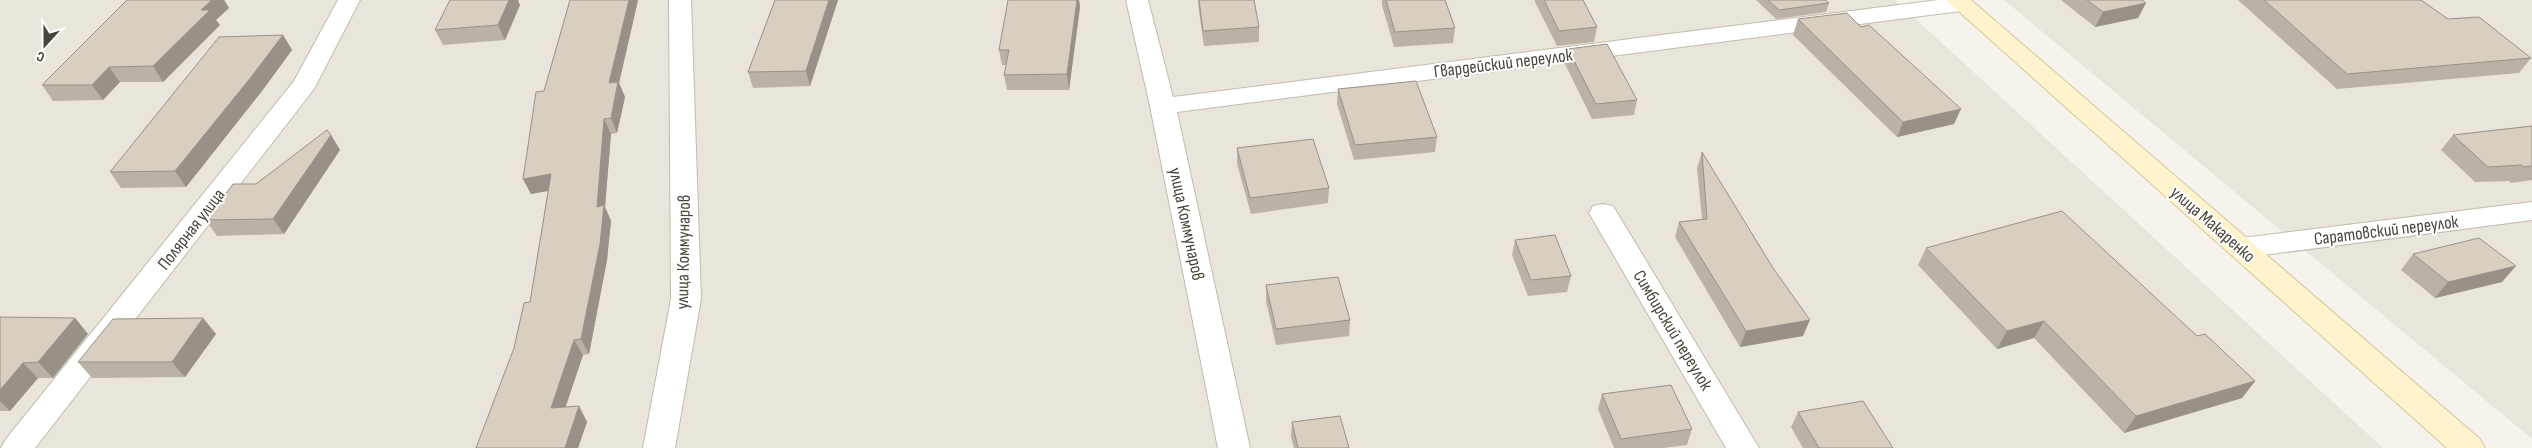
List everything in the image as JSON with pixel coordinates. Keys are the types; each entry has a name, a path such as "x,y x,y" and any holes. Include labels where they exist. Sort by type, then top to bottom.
{"main road":[{"name":"улица Макаренко","path":"1959,2 2469,448"}],"street":[{"name":"Полярная улица","path":"17,448 305,84 349,0"},
{"name":"улица Коммунаров","path":"659,448 686,299 680,0"},
{"name":"улица Коммунаров","path":"1137,0 1163,106 1234,448"},
{"name":"Гвардейский переулок","path":"1163,106 1959,2"},
{"name":"Саратовский переулок","path":"2240,248 2532,211"},
{"name":"Симбирский переулок","path":"1603,212 1743,448"}],"shaded area":[{"path":"0,0 1895,0 2383,448 0,448"},
{"path":"2004,0 2532,0 2532,439"}],"building":[{"path":"127,0 212,0 201,10 210,10 153,66 109,67 92,85 42,85"},
{"path":"450,0 509,0 498,25 435,30"},
{"path":"570,0 629,0 609,83 618,82 611,118 604,119 597,207 604,205 600,244 581,339 574,340 551,408 579,406 565,448 476,448 514,348 524,303 530,302 551,174 523,179 536,92 544,91"},
{"path":"775,0 829,0 806,71 748,72"},
{"path":"1008,0 1077,0 1067,74 1004,75 1009,50 999,50"},
{"path":"1199,0 1254,0 1259,27 1203,31"},
{"path":"1386,0 1445,0 1455,28 1395,32"},
{"path":"1544,0 1583,0 1597,27 1559,31"},
{"path":"1768,0 1825,0 1829,3 1779,10"},
{"path":"2087,0 2142,0 2146,3 2103,12"},
{"path":"2264,0 2421,0 2448,19 2479,17 2531,58 2347,74"},
{"path":"1847,13 1861,27 1869,25 1961,109 1903,122 1798,19"},
{"path":"283,35 175,171 110,172 219,37"},
{"path":"1607,44 1637,100 1596,104 1568,49"},
{"path":"1416,81 1437,137 1355,145 1338,89"},
{"path":"2532,126 2532,166 2524,167 2522,165 2488,167 2453,135"},
{"path":"327,130 331,135 273,219 206,220 233,184 256,184"},
{"path":"1313,139 1329,188 1250,198 1237,148"},
{"path":"1702,152 1773,268 1810,320 1746,331 1679,222 1707,219"},
{"path":"2062,211 2197,336 2205,334 2255,381 2136,416 2044,321 2007,331 1926,248"},
{"path":"1555,235 1571,276 1531,280 1515,240"},
{"path":"2479,238 2516,266 2448,282 2413,254"},
{"path":"1338,277 1350,320 1276,329 1266,285"},
{"path":"0,317 75,318 38,362 23,363 0,390"},
{"path":"203,318 172,362 78,362 113,319"},
{"path":"1671,385 1692,429 1621,439 1602,394"},
{"path":"1863,401 1893,448 1819,448 1798,412"},
{"path":"1340,416 1349,448 1298,448 1292,422"}]}
